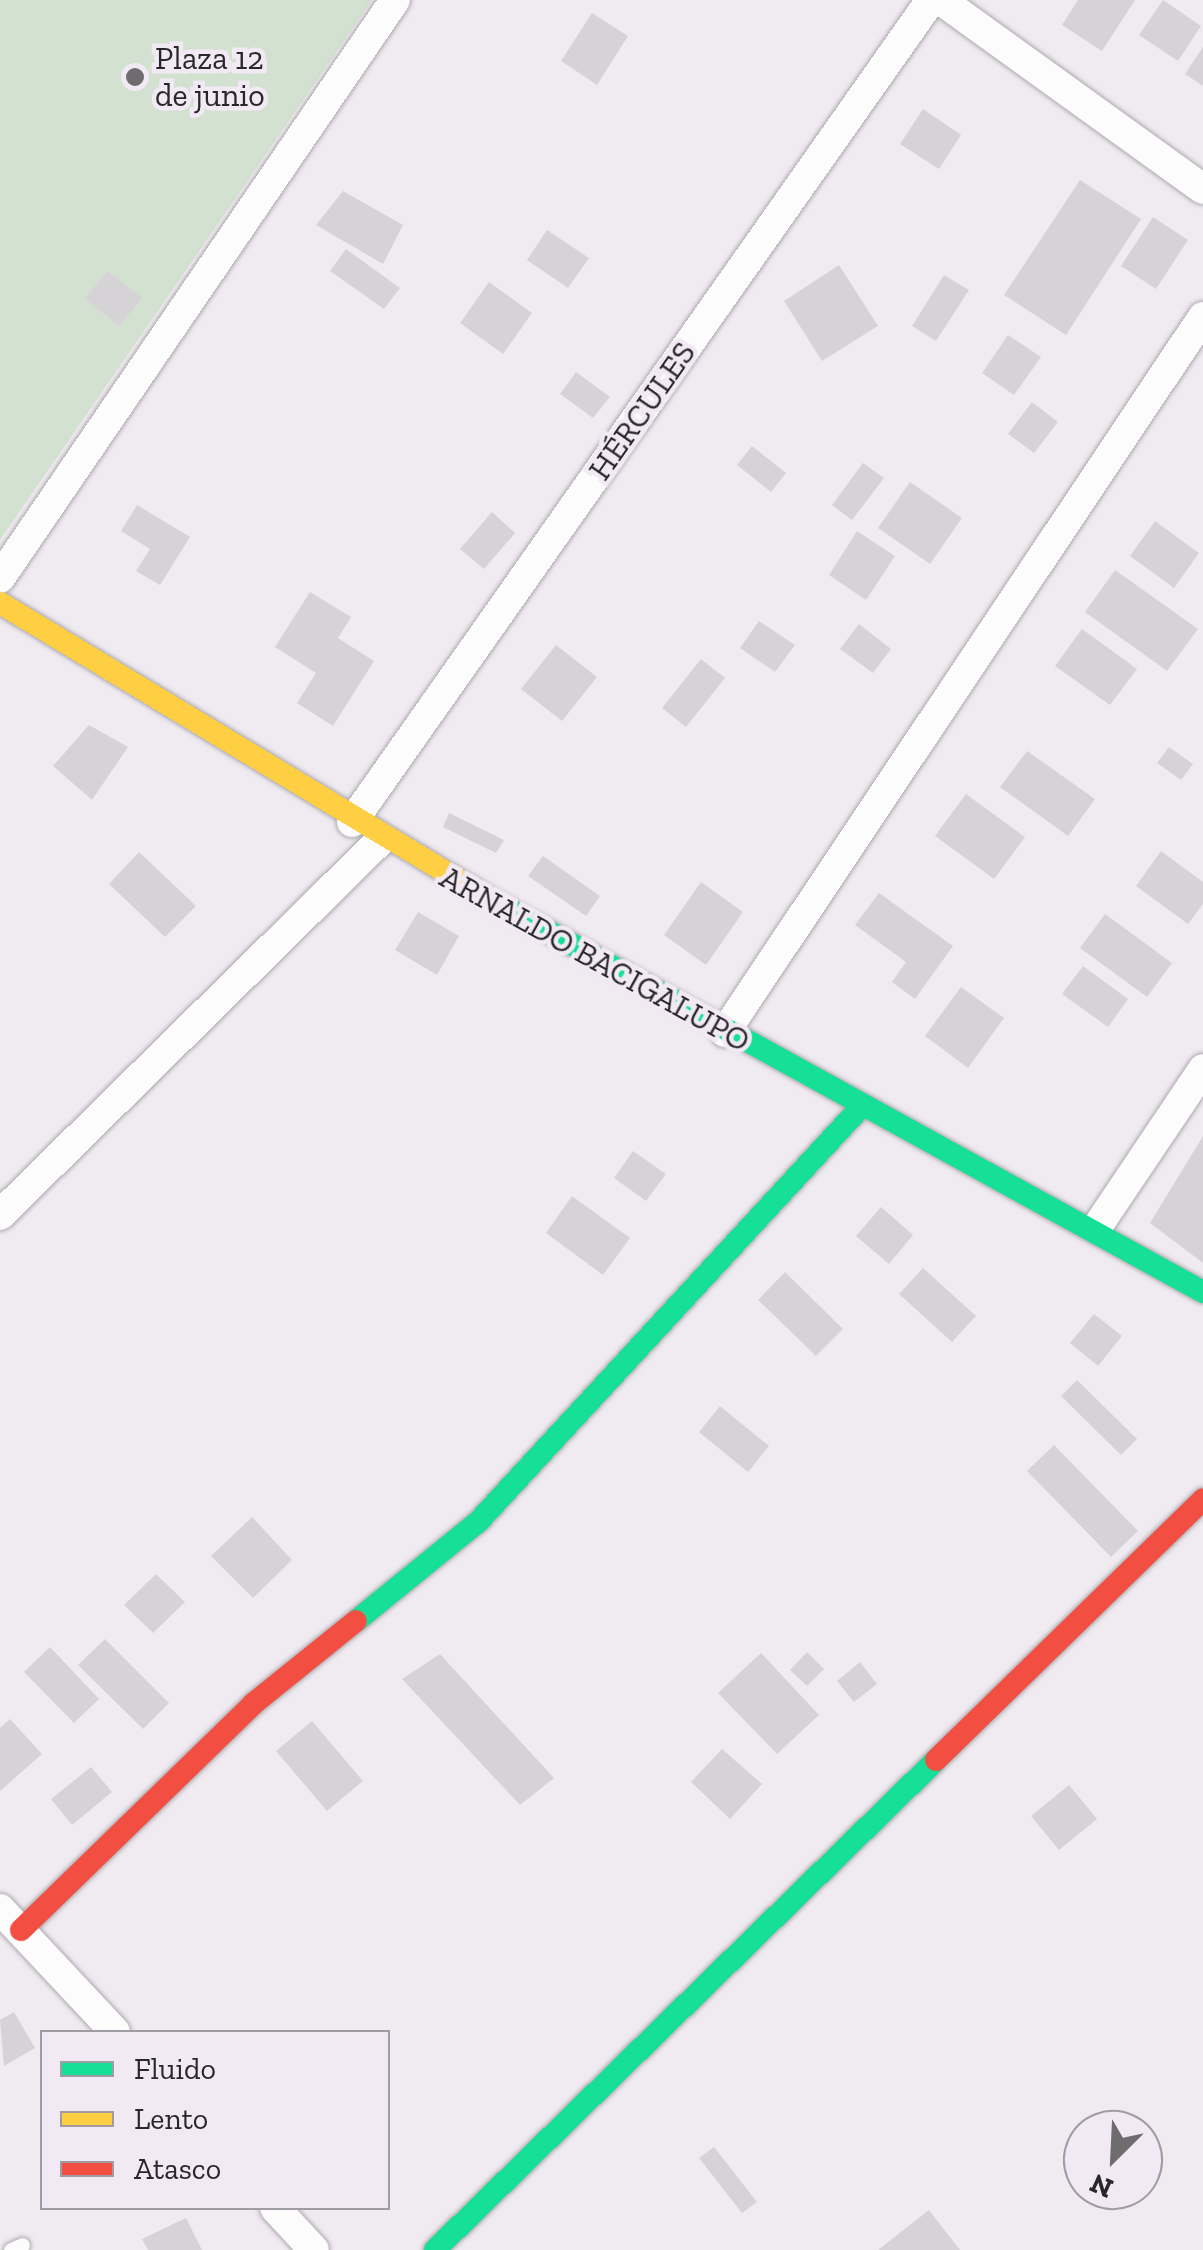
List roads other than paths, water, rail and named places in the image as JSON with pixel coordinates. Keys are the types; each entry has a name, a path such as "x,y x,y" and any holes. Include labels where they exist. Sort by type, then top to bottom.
{"street":[{"path":"0,578 395,0"},
{"name":"HÉRCULES","path":"352,822 932,0"},
{"path":"940,0 1203,189"},
{"path":"725,1032 1203,317"},
{"name":"ARNALDO BACIGALUPO","path":"0,603 352,822 860,1108 1097,1228 1203,1292"},
{"path":"0,1214 382,839"},
{"path":"1097,1228 1203,1069"},
{"path":"113,2030 10,1919 253,1704 478,1522 860,1108"},
{"path":"435,2250 1203,1499"},
{"path":"277,2210 314,2250"}],"place":[{"name":"Plaza 12 de junio","path":"135,77"}]}
